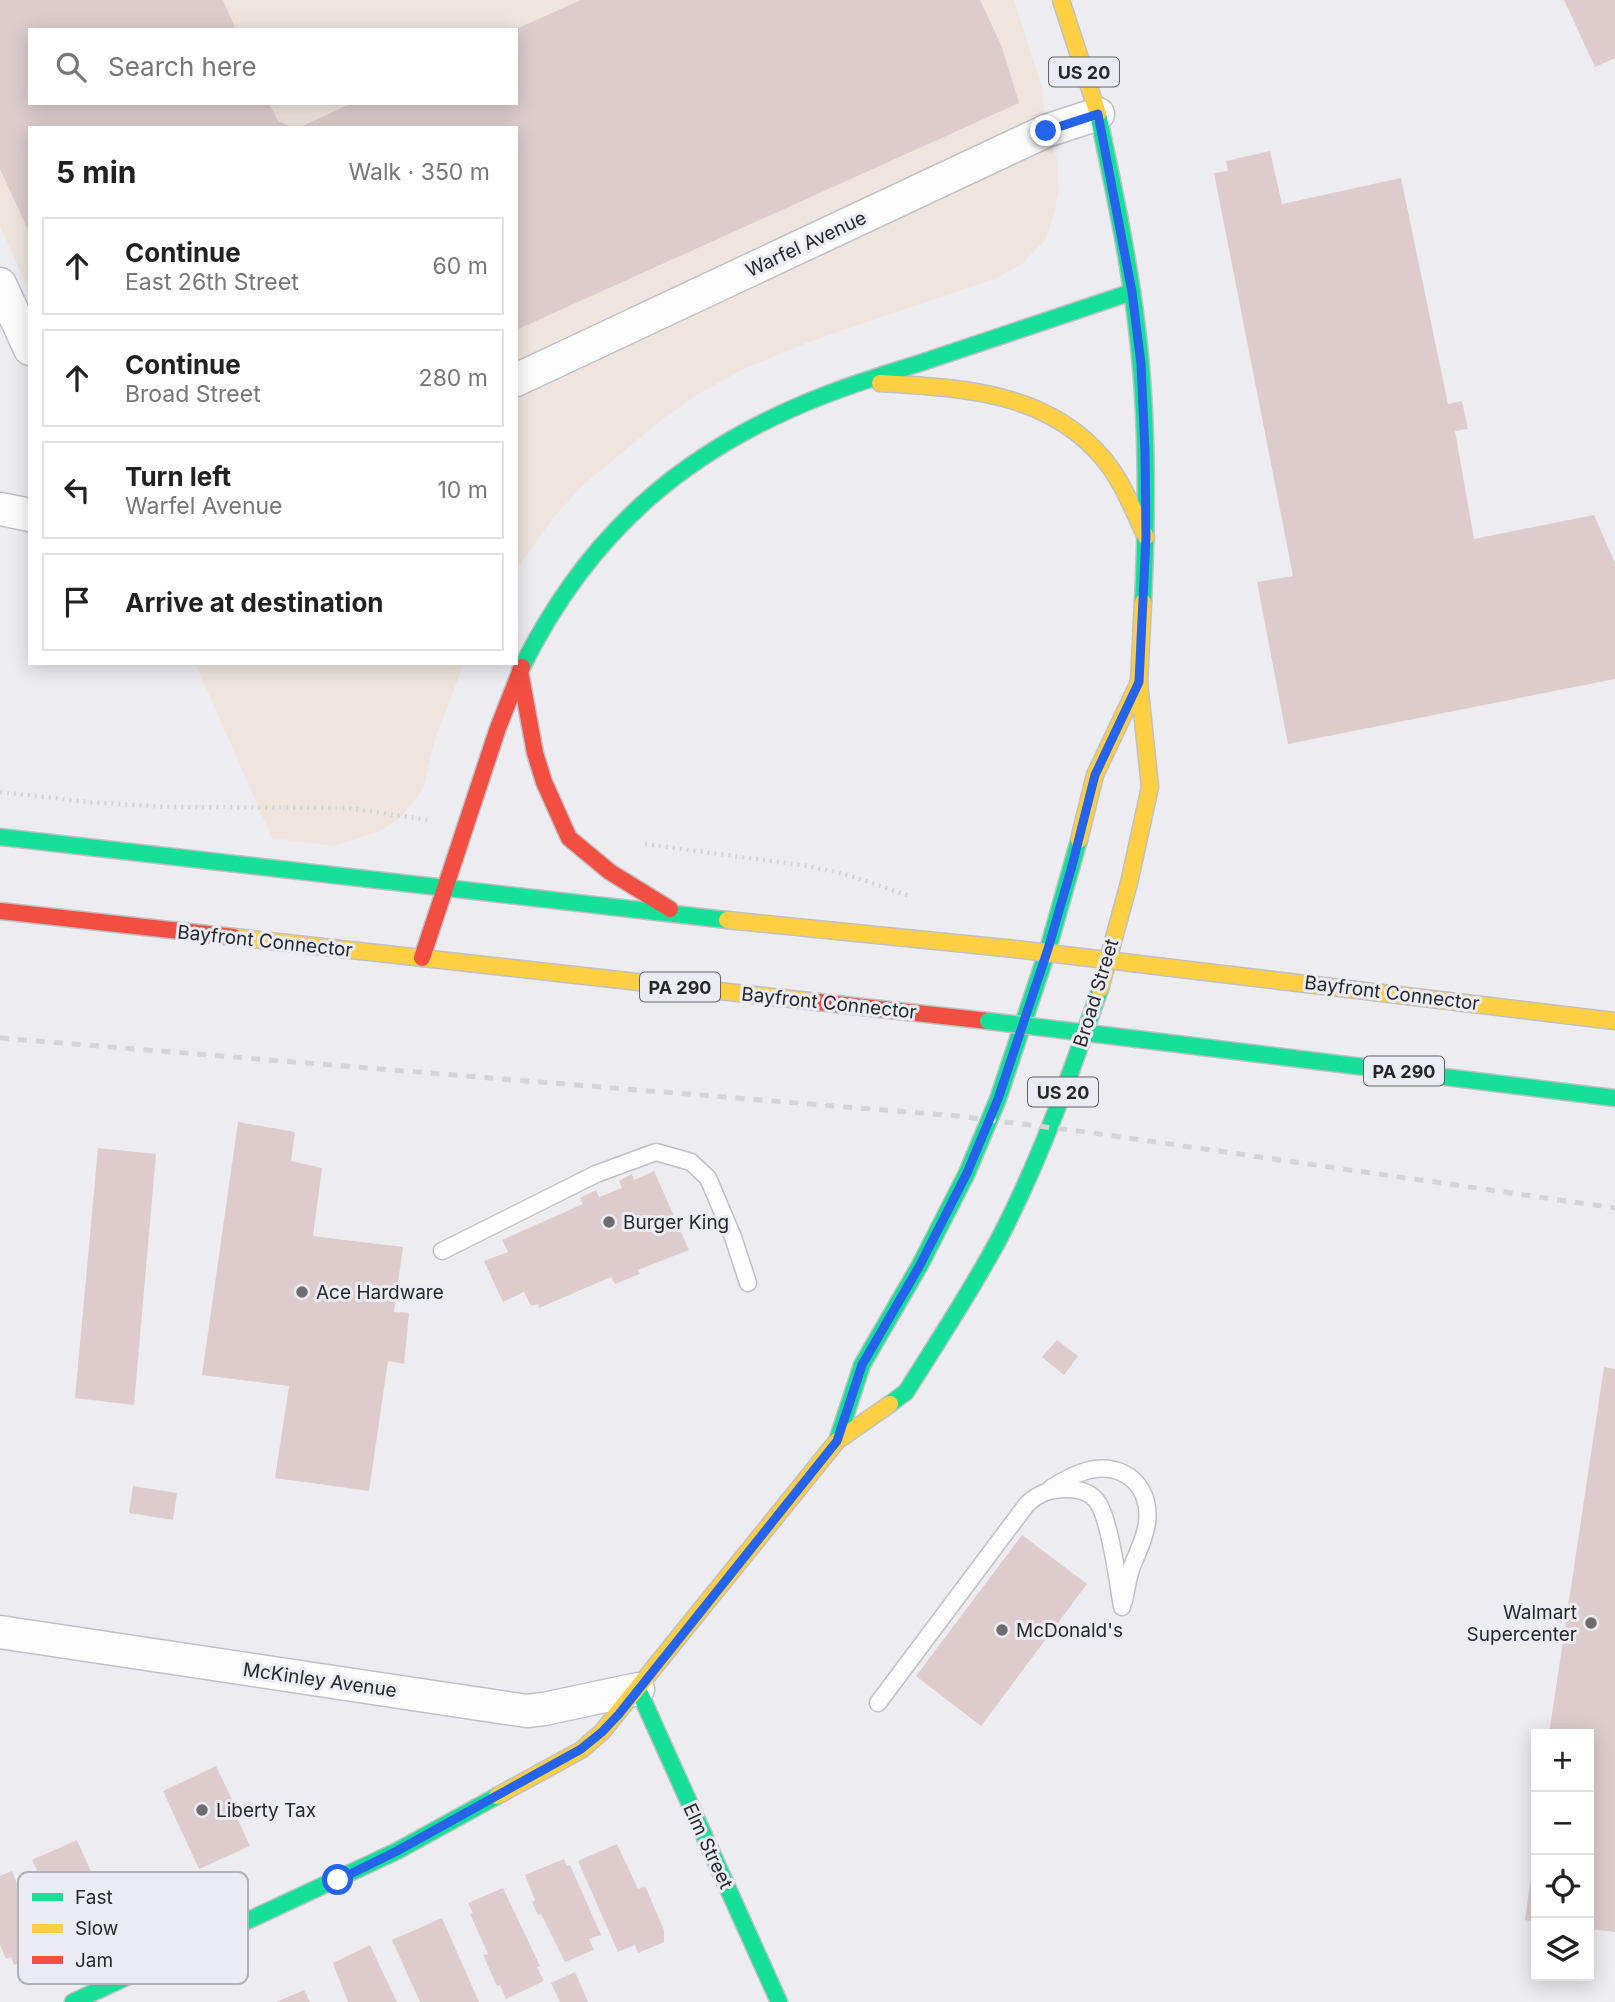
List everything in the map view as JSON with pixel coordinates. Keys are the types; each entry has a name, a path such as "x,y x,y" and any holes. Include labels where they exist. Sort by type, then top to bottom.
{"main road":[{"name":"Broad Street","path":"638,1689 837,1441 906,1392 913,1381 1000,1236 1037,1156 1073,1068 1103,979 1129,883 1150,787 1139,682 1146,537 1141,364 1132,292 1098,114 1061,0"},
{"path":"422,958 502,715 520,671 541,629 570,585 603,543 643,502 691,464 735,436 780,413 1132,292"},
{"path":"864,382 999,394 1048,411 1085,439 1102,457 1117,478 1146,537"},
{"path":"520,671 541,772 569,838 610,872 680,914"},
{"name":"Broad Street","path":"837,1441 862,1365 920,1265 961,1185 998,1099 1048,949 1095,775 1139,682"},
{"name":"Bayfront Connector","path":"0,837 961,944 1615,1021"},
{"name":"Bayfront Connector","path":"0,911 937,1015 1615,1098"},
{"name":"US 20","path":"248,1921 397,1851 569,1756 602,1732 638,1689"},
{"name":"Elm Street","path":"638,1689 779,2002"},
{"name":"US 20","path":"72,2002 111,1984"}],"street":[{"name":"Warfel Avenue","path":"518,379 1046,131 1098,114"},
{"path":"0,284 28,345"},
{"path":"0,509 28,515"},
{"name":"McKinley Avenue","path":"0,1632 527,1711 638,1689"}],"lane":[{"path":"442,1251 596,1174 656,1152 691,1162 708,1178 733,1237 748,1283"},
{"path":"878,1703 1027,1504 1039,1494 1082,1471 1116,1470 1129,1475 1142,1489 1148,1506 1147,1524 1131,1569 1122,1607 1105,1520 1098,1502 1085,1491 1069,1489 1039,1494"}],"shaded area":[{"path":"0,0 1014,0 1042,87 1046,131 1057,159 1059,192 1052,221 1045,240 1022,264 997,278 809,342 748,367 700,393 664,418 583,485 554,517 518,567 518,126 28,126 28,289 0,226"},
{"path":"196,665 463,665 435,739 423,789 402,816 381,831 334,846 272,838"}],"building":[{"path":"0,0 223,0 235,28 28,28 28,105 270,105 278,121 289,126 28,126 28,230 0,169"},
{"path":"581,0 980,0 1002,47 1019,103 518,329 518,126 302,126 348,105 518,105 518,28"},
{"path":"1564,0 1615,0 1615,58 1595,67"},
{"path":"1270,151 1282,204 1401,178 1448,404 1462,401 1468,429 1455,431 1474,539 1594,515 1615,563 1615,679 1288,744 1257,582 1293,576 1214,173 1228,171 1226,161"},
{"path":"238,1122 295,1132 291,1161 322,1168 313,1236 403,1247 394,1312 409,1313 404,1364 388,1361 369,1491 275,1478 289,1386 202,1375"},
{"path":"98,1148 156,1154 134,1405 75,1398"},
{"name":"Burger King","path":"654,1171 689,1250 638,1270 640,1274 615,1284 611,1277 539,1308 538,1304 531,1306 524,1292 503,1302 484,1261 508,1252 502,1240 583,1204 580,1198 596,1190 599,1197 622,1188 619,1181 632,1174 634,1180"},
{"path":"1057,1340 1078,1356 1064,1375 1042,1357"},
{"name":"Walmart Supercenter","path":"1604,1367 1615,1369 1615,1932 1594,1930 1594,1729 1550,1729"},
{"path":"133,1486 177,1493 173,1520 129,1513"},
{"name":"McDonald's","path":"1022,1535 1087,1584 981,1726 916,1676"},
{"path":"216,1766 239,1814 236,1816 250,1846 199,1869 163,1791"},
{"path":"77,1840 91,1872 38,1872 32,1860"},
{"path":"617,1844 638,1889 645,1886 664,1930 664,1942 638,1953 635,1945 618,1952 578,1861"},
{"path":"564,1859 567,1866 570,1865 601,1935 589,1939 594,1950 565,1962 541,1914 538,1915 532,1902 535,1900 525,1875"},
{"path":"12,1871 18,1886 18,1963 14,1965 11,1957 6,1959 0,1945 0,1876"},
{"path":"1531,1877 1531,1921 1525,1920"},
{"path":"503,1888 540,1966 537,1967 544,1981 506,1999 483,1955 488,1954 470,1914 473,1913 468,1903"},
{"path":"442,1918 479,2002 420,2002 392,1940"},
{"path":"370,1945 397,2002 348,2002 333,1963"},
{"path":"575,1972 588,2002 560,2002 551,1983"},
{"path":"304,1990 310,2002 276,2002"}],"railway":[{"path":"0,1038 957,1116 1615,1208"}],"traffic: fast":[{"path":"1098,114 1127,258 1139,346 1146,474 1143,602"},
{"path":"522,667 578,575 610,536 646,501 685,469 728,441 837,390 1132,292"},
{"path":"0,837 727,920"},
{"path":"837,1441 862,1365 920,1265 967,1173 998,1099 1048,949 1079,840"},
{"path":"890,1404 906,1392 1000,1237 1042,1146 1100,989"},
{"path":"988,1021 1137,1039"},
{"path":"1137,1039 1615,1098"},
{"path":"638,1689 779,2002"},
{"path":"248,1920 397,1851 497,1796"},
{"path":"73,2002 112,1984"}],"traffic: slow":[{"path":"1061,0 1098,114"},
{"path":"880,383 971,391 1000,397 1055,418 1080,435 1109,466 1127,495 1146,537"},
{"path":"1100,989 1129,883 1150,787 1139,682 1143,602"},
{"path":"1079,840 1095,775 1139,682"},
{"path":"727,920 1015,949"},
{"path":"234,937 818,1002"},
{"path":"1015,949 1164,967"},
{"path":"1164,967 1615,1021"},
{"path":"497,1796 581,1750 602,1732 837,1441 890,1404"}],"traffic: jam":[{"path":"422,958 498,728 522,667"},
{"path":"520,671 535,753 544,782 569,838 610,872 670,909"},
{"path":"0,911 234,937"},
{"path":"818,1002 988,1021"}],"place":[{"name":"Burger King","path":"609,1222"},
{"name":"Ace Hardware","path":"302,1292"},
{"name":"Walmart Supercenter","path":"1591,1623"},
{"name":"McDonald's","path":"1002,1630"},
{"name":"Liberty Tax","path":"202,1810"}],"route":[{"path":"338,1880 397,1851 581,1749 619,1714 837,1441 862,1365 920,1265 967,1173 998,1099 1048,949 1095,775 1139,682 1144,610 1145,451 1139,345 1119,218 1098,114 1046,131"}]}
